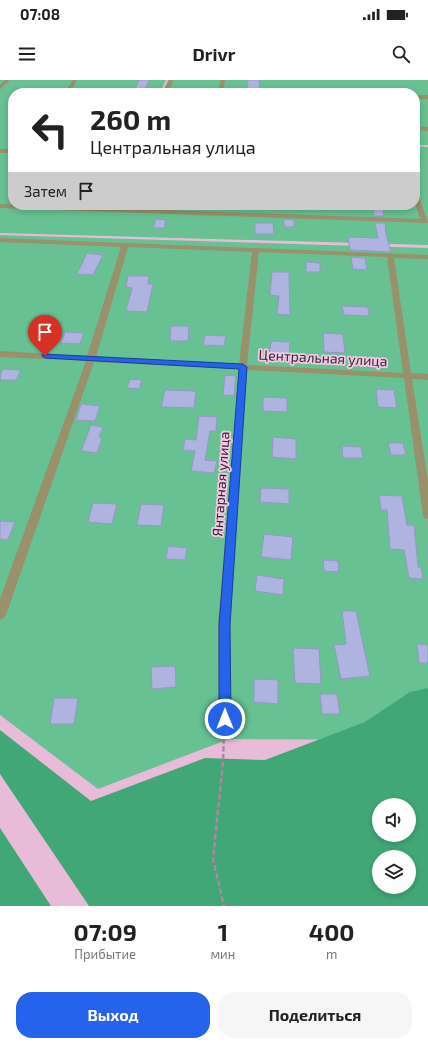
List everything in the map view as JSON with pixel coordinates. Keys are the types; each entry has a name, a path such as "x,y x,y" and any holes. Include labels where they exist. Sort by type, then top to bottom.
{"street":[{"path":"0,88 8,80"},
{"path":"120,210 426,221 420,206"},
{"path":"0,240 428,257"},
{"path":"0,615 91,358 125,245"},
{"name":"Янтарная улица","path":"225,719 224,625 243,367 256,251"},
{"path":"390,256 428,515"},
{"name":"Центральная улица","path":"0,354 428,377"}],"path":[{"path":"224,906 213,859 223,762 225,719"}],"green space":[{"path":"0,80 166,80 162,88 8,88 8,210 420,210 420,146 428,147 428,245 0,233"},
{"path":"168,80 428,80 428,145 420,145 420,88 164,88"},
{"path":"0,235 428,248 428,740 229,739 98,789 0,715"},
{"path":"428,688 428,906 89,906 0,774 0,730 91,801 205,758 265,760 365,722 410,692"},
{"path":"0,828 51,906 0,906"}],"building":[{"path":"139,80 149,80 145,88 135,88"},
{"path":"248,80 259,80 260,88 247,88"},
{"path":"373,210 383,210 384,216 374,216"},
{"path":"156,219 166,220 164,228 153,228"},
{"path":"284,219 294,220 294,227 284,227"},
{"path":"255,223 273,223 274,234 255,234"},
{"path":"375,223 385,223 385,230 391,252 350,250 348,237 378,238"},
{"path":"87,253 103,255 93,275 77,274"},
{"path":"351,257 365,258 367,270 353,269"},
{"path":"306,262 320,263 320,272 306,272"},
{"path":"272,272 289,272 290,315 277,314 279,296 270,295"},
{"path":"128,276 149,276 148,284 153,284 147,312 126,311 132,288 126,287"},
{"path":"342,306 368,307 369,316 344,315"},
{"path":"171,326 189,326 188,341 170,341"},
{"path":"65,332 84,333 80,344 61,343"},
{"path":"323,333 343,334 345,353 324,352"},
{"path":"205,335 226,336 224,346 203,345"},
{"path":"271,341 290,342 289,358 269,357"},
{"path":"2,369 21,370 16,380 0,380"},
{"path":"225,375 236,376 234,396 223,395"},
{"path":"130,379 142,380 139,389 127,388"},
{"path":"376,389 394,390 397,408 378,407"},
{"path":"165,390 196,391 194,408 161,407"},
{"path":"263,397 287,398 287,412 263,411"},
{"path":"81,404 100,406 95,421 76,420"},
{"path":"199,416 217,417 216,431 210,431 205,460 217,461 214,473 191,471 195,451 183,450 185,439 196,440"},
{"path":"91,425 103,427 99,437 102,438 97,453 81,451"},
{"path":"273,437 296,439 296,459 272,457"},
{"path":"388,443 403,443 406,455 391,455"},
{"path":"342,446 361,447 363,458 343,458"},
{"path":"261,488 289,489 289,504 260,502"},
{"path":"379,495 402,496 407,525 414,525 418,567 421,567 423,579 409,578 404,550 390,549 387,510 381,510"},
{"path":"93,503 117,504 112,524 88,522"},
{"path":"141,504 164,505 161,526 137,525"},
{"path":"0,521 15,522 8,540 0,539"},
{"path":"264,534 293,537 291,560 261,557"},
{"path":"168,546 187,548 185,560 166,559"},
{"path":"323,560 338,561 339,572 324,571"},
{"path":"257,575 284,579 283,595 255,591"},
{"path":"342,611 356,611 370,676 341,679 334,645 346,644"},
{"path":"417,644 428,645 428,663 419,663"},
{"path":"293,648 319,649 321,684 295,683"},
{"path":"175,666 176,687 152,689 151,667"},
{"path":"254,679 278,680 278,704 254,702"},
{"path":"320,694 337,694 340,714 322,714"},
{"path":"54,698 78,698 74,724 50,724"}],"route":[{"path":"45,356 243,367 224,625 225,719"}]}
